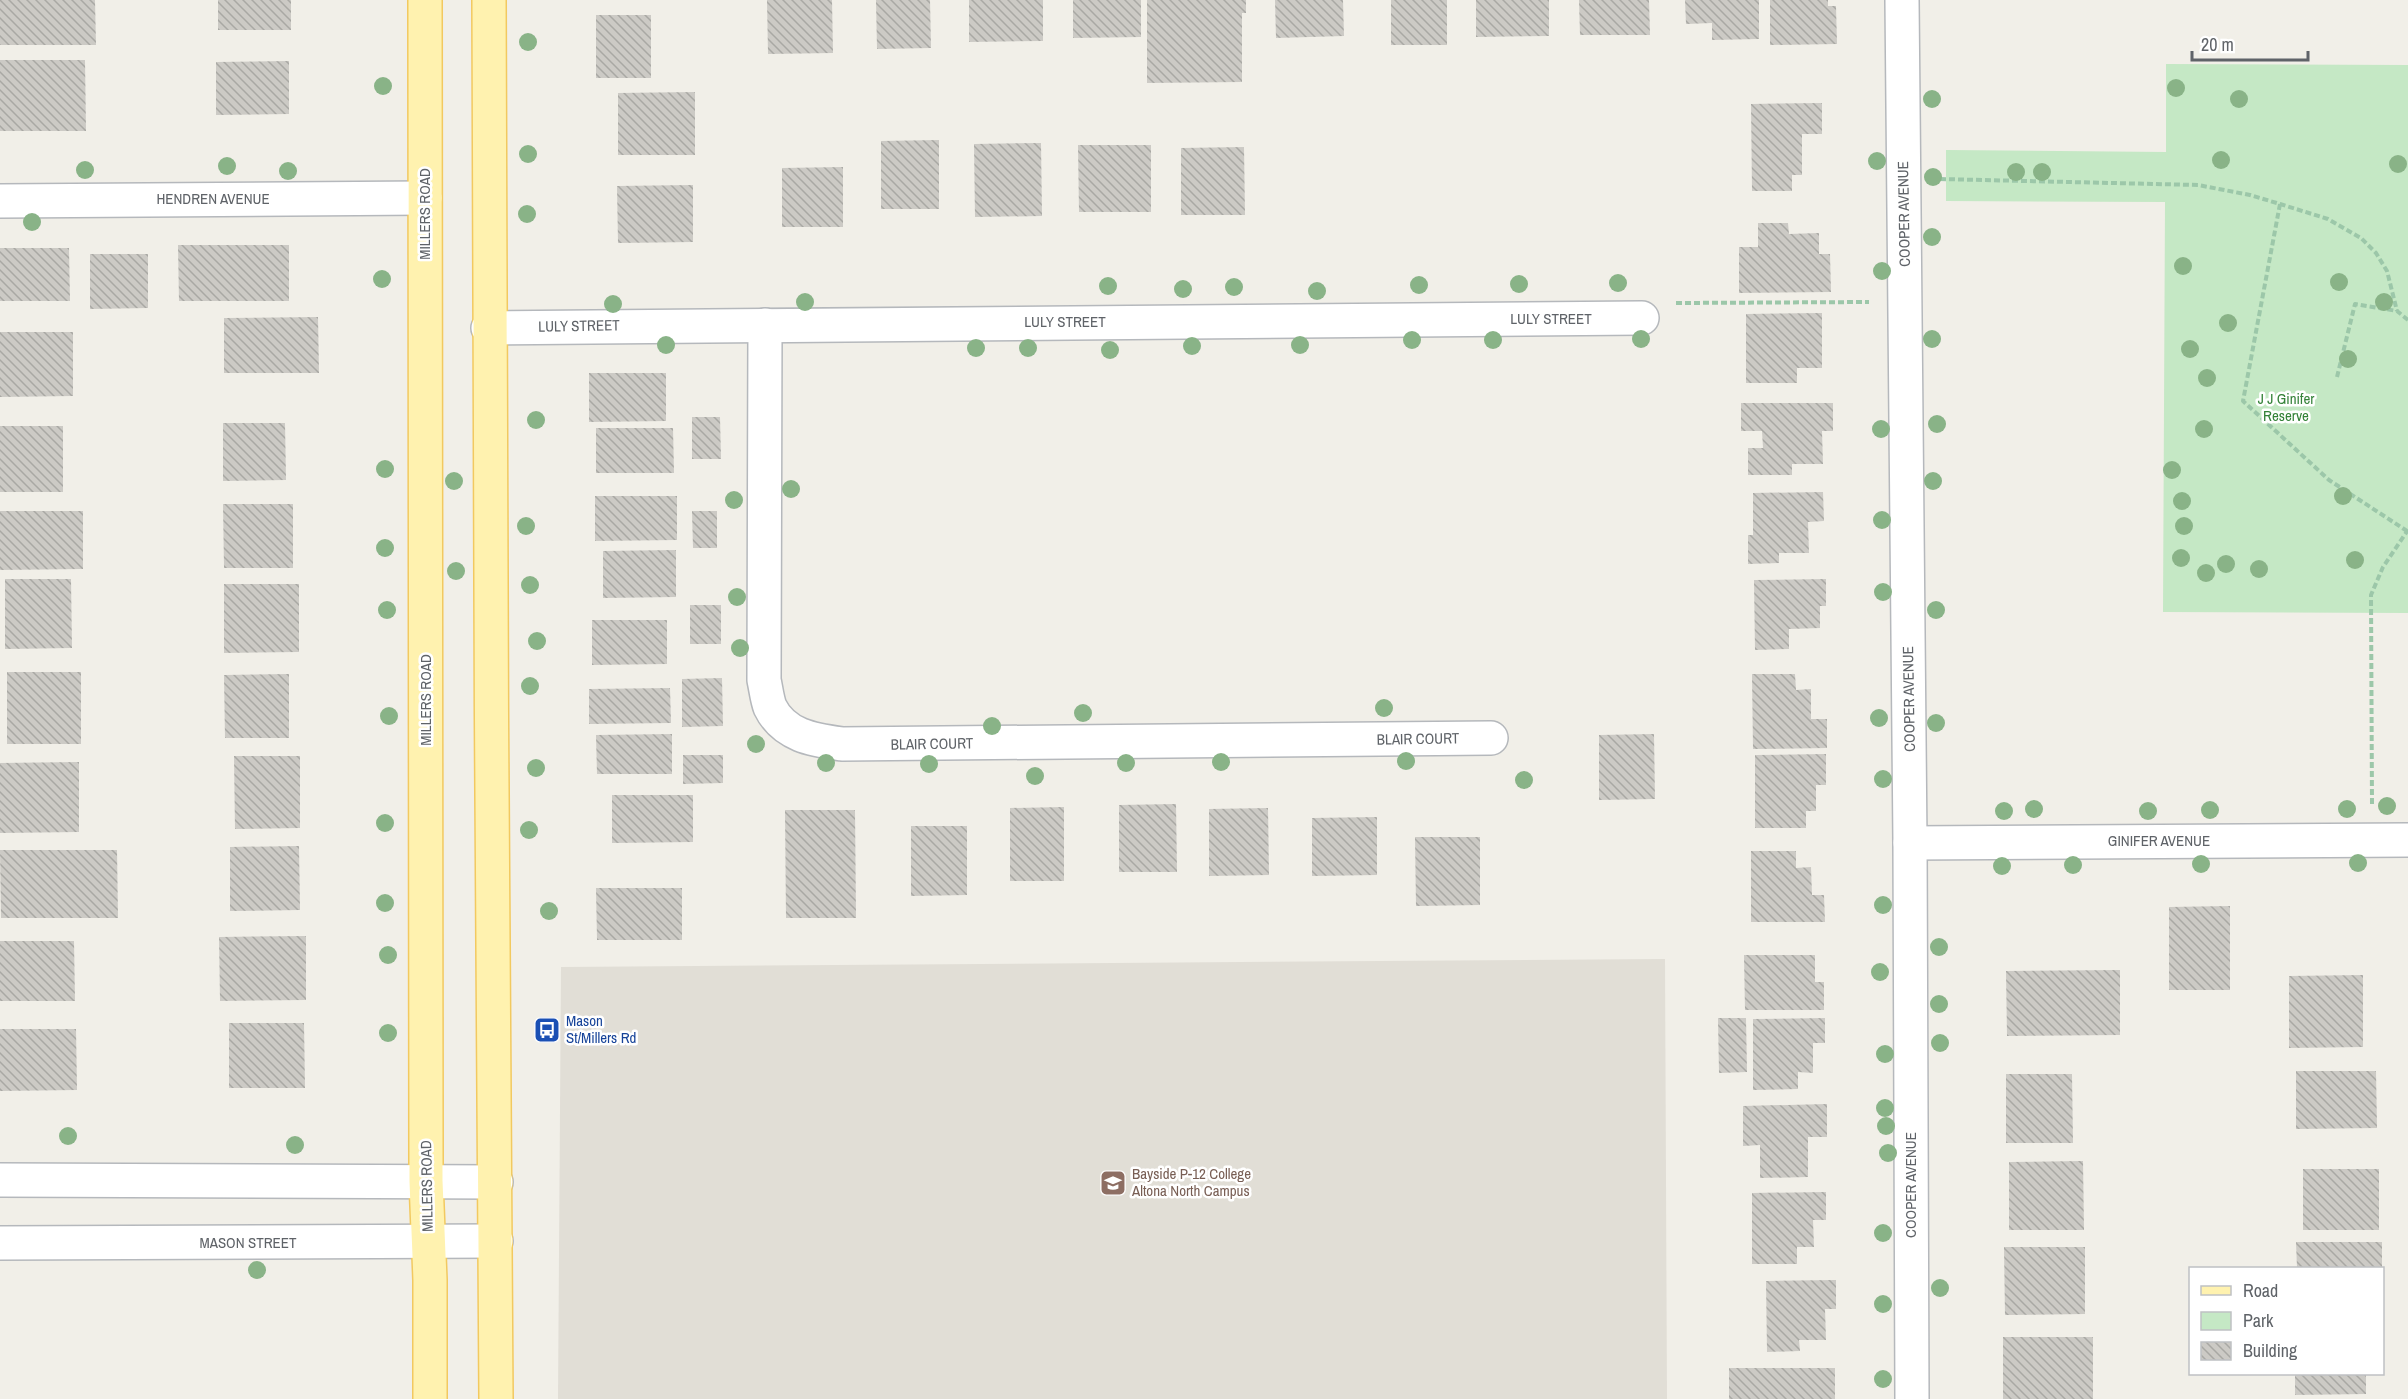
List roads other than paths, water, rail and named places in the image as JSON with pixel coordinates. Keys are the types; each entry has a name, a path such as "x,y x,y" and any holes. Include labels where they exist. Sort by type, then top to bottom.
{"main road":[{"name":"MILLERS ROAD","path":"425,0 426,1181 430,1280 430,1399"},
{"path":"489,0 488,328 496,1399"}],"street":[{"name":"COOPER AVENUE","path":"1902,0 1910,843 1912,1399"},
{"name":"HENDREN AVENUE","path":"0,201 425,198"},
{"name":"LULY STREET","path":"488,328 1642,318"},
{"name":"BLAIR COURT","path":"765,325 764,680 771,707 785,726 808,740 854,744 1491,738"},
{"name":"GINIFER AVENUE","path":"1910,843 2408,840"},
{"path":"0,1180 496,1182"},
{"name":"MASON STREET","path":"0,1243 496,1241"}],"place":[{"name":"Mason St/Millers Rd","path":"547,1030"},
{"name":"Bayside P-12 College Altona North Campus","path":"1113,1183"}],"park label":[{"name":"J J Ginifer Reserve","path":"2286,408"}]}
